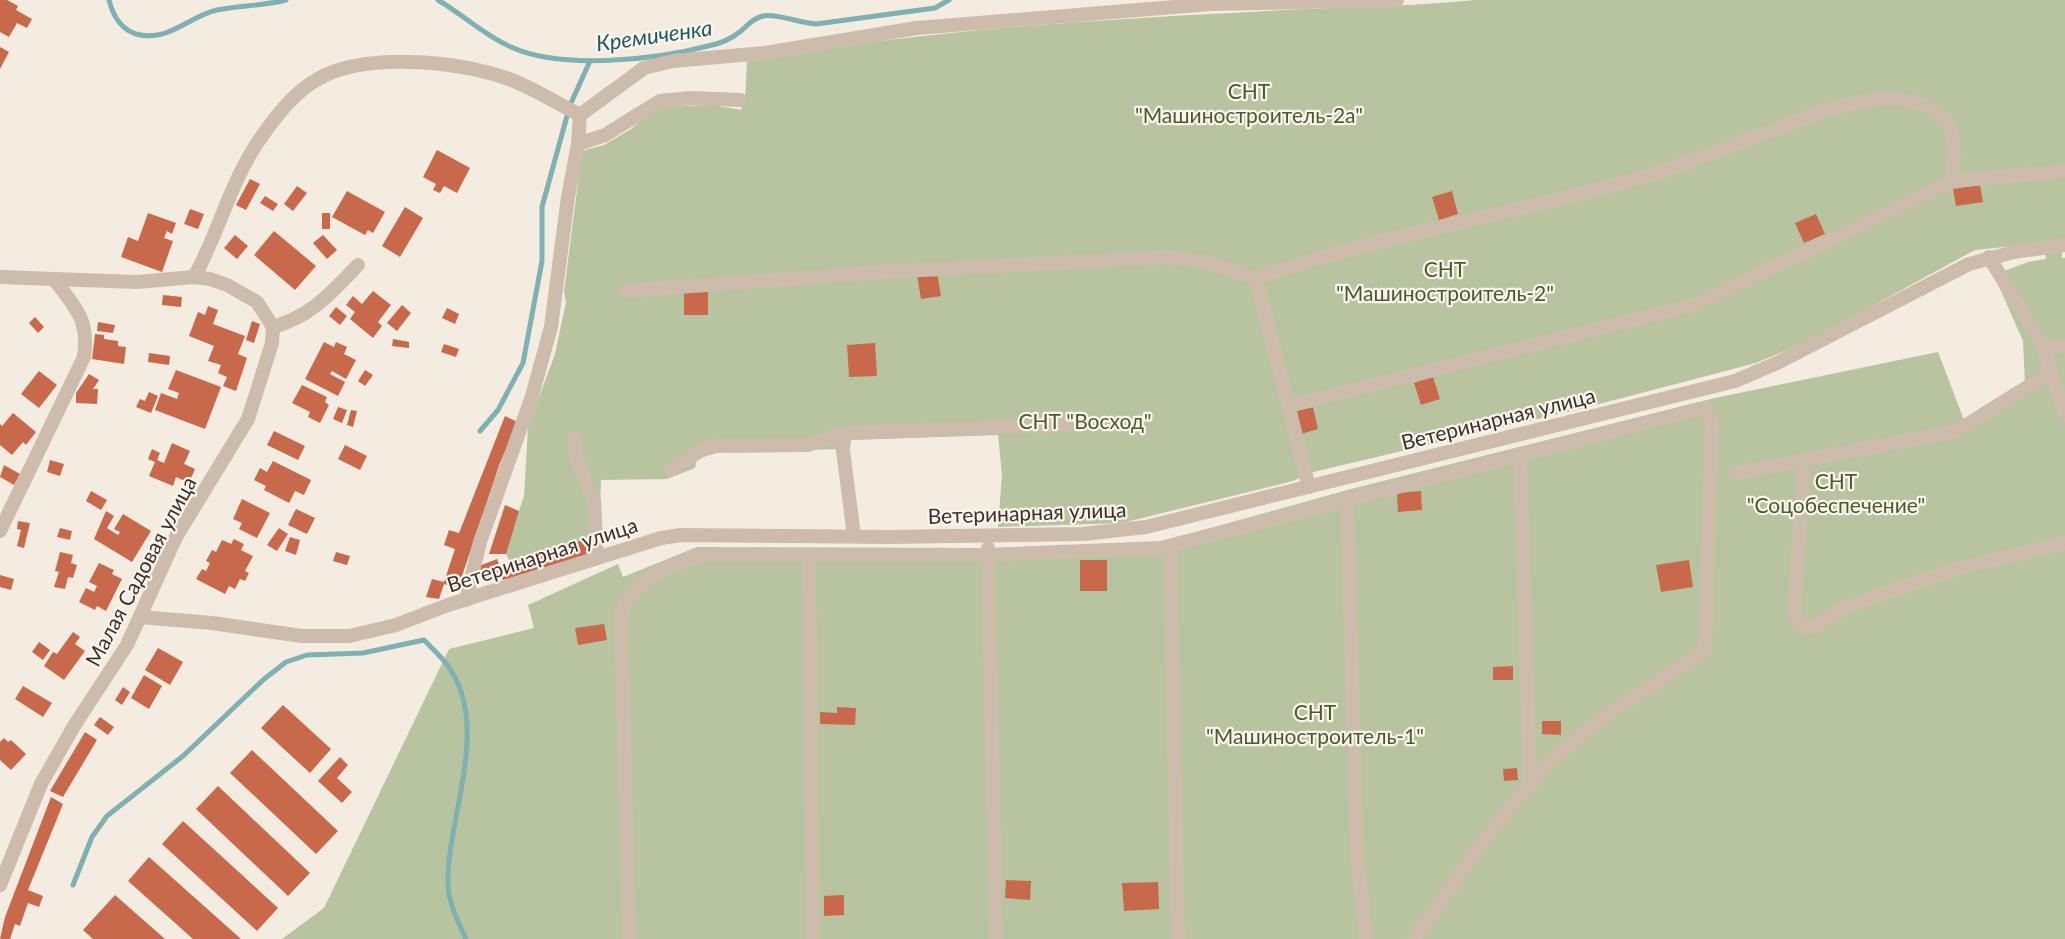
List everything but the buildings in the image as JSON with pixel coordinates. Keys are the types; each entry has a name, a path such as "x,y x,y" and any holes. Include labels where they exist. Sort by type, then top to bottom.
{"street":[{"path":"466,600 480,542 544,356 557,291 580,115 644,68 673,61 765,53 917,28 1211,4 1396,0"},
{"path":"194,277 206,257 238,179 256,144 296,97 317,79 346,66 420,64 478,70 516,82 580,115"},
{"path":"578,144 605,135 660,101 692,98 740,100"},
{"path":"625,291 883,272 1168,257 1207,262 1256,278 1333,254 1653,174 1800,120 1857,103 1908,100 1936,111 1947,119 1953,137 1953,181"},
{"path":"1289,406 1694,305 1953,181 2065,171"},
{"name":"Ветеринарная улица","path":"140,617 212,623 328,638 373,632 597,558 681,535 854,536 1116,532 1309,487 1735,381 1777,363 1969,264 1989,257 2065,245"},
{"path":"1989,257 2043,348 2065,415"},
{"path":"0,277 137,282 194,277 210,279 243,293 256,302 273,327 304,316 317,307 358,265"},
{"path":"1256,278 1309,487"},
{"path":"0,531 84,357 86,328 81,316 54,279"},
{"name":"Малая Садовая улица","path":"0,885 41,784 69,734 128,645 176,537 248,419 269,353 273,327"},
{"path":"2043,348 2065,346"},
{"path":"1736,473 1957,431 1969,426 2051,372"},
{"path":"629,939 621,615 624,604 638,585 694,557 712,555 988,555 1170,546 1347,498 1705,409 1710,415 1712,424 1705,651 1606,715 1545,767 1482,845 1414,939"},
{"path":"670,470 697,452 717,446 807,445 841,435 1117,423"},
{"path":"841,435 854,536"},
{"path":"575,438 575,455 594,500 597,558"},
{"path":"1520,454 1530,785"},
{"path":"1804,459 1794,615 1796,622 1804,628 1813,627 1845,607 1956,569 2065,543"},
{"path":"1347,498 1357,854 1366,939"},
{"path":"988,535 996,939"},
{"path":"1170,546 1178,939"},
{"path":"809,555 813,939"}],"green space":[{"path":"1476,0 2065,0 2065,241 1975,250 1806,342 1756,363 1584,408 1313,472 1293,481 1122,523 998,527 1002,475 998,435 851,440 850,449 723,451 697,459 695,468 667,479 601,480 599,529 589,529 589,538 511,564 506,554 507,545 524,496 528,427 555,354 566,302 564,292 582,151 604,145 631,129 656,107 713,105 741,110 745,98 747,62 875,42 940,34 1137,18"},
{"name":"СНТ \"Машиностроитель-1\"","path":"2062,251 2062,258 2065,258 2065,939 282,939 324,908 449,649 534,628 528,605 618,564 623,577 697,547 993,548 1161,542 1351,489 1715,398 1938,352 1964,420 2025,384 2023,341 1994,275 2028,262 2046,259 2045,253"}],"waterway":[{"name":"Кремиченка","path":"109,0 121,25 130,32 148,36 168,32 217,10 286,0"},
{"name":"Кремиченка","path":"438,0 492,37 511,47 555,59 581,60 636,59 712,45 729,39 753,20 768,15 816,24 935,8 949,0"},
{"path":"571,103 590,61"},
{"path":"480,431 498,410 523,363 542,261 542,207 567,116"},
{"path":"73,885 92,837 107,816 183,756 263,680 286,662 307,655 363,653 424,640 446,663 460,687 466,714 467,741 464,770 448,883 452,905 466,939"}],"park label":[{"name":"СНТ \"Машиностроитель-2а\"","path":"1249,102"},
{"name":"СНТ \"Машиностроитель-2\"","path":"1445,280"},
{"name":"СНТ \"Восход\"","path":"1085,420"},
{"name":"СНТ \"Соцобеспечение\"","path":"1836,492"}]}
